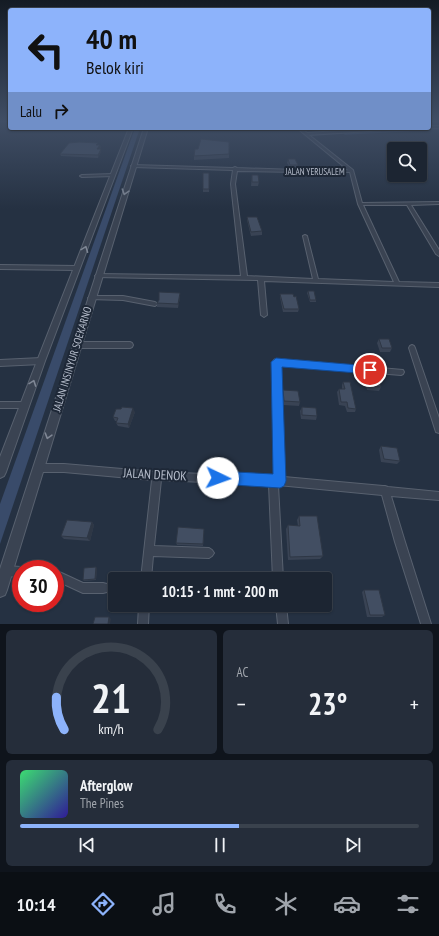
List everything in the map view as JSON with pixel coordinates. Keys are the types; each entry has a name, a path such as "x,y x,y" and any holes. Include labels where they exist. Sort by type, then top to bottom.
{"street":[{"path":"0,472 122,151"},
{"name":"JALAN INSINYUR SOEKARNO","path":"0,590 138,151"},
{"path":"327,151 352,172 360,204 397,283"},
{"name":"JALAN YERUSALEM","path":"133,166 235,168 288,172 352,172"},
{"path":"235,168 233,184 244,278"},
{"path":"82,176 112,175"},
{"path":"408,203 439,254"},
{"path":"360,204 439,203"},
{"path":"305,236 316,280"},
{"path":"1,268 77,268"},
{"path":"98,276 244,278 260,280 316,280 439,285"},
{"path":"260,280 264,315"},
{"path":"91,298 124,298 155,304"},
{"path":"77,345 130,345"},
{"path":"412,348 439,429"},
{"path":"0,363 41,361"},
{"path":"278,572 276,362 401,372"},
{"path":"0,405 25,405"},
{"name":"JALAN DENOK","path":"38,468 64,468 158,476 276,481 439,496"},
{"path":"147,572 158,476"},
{"path":"385,490 426,624"},
{"path":"149,551 209,553"},
{"path":"6,571 12,571"},
{"path":"64,579 83,588 103,588"},
{"path":"143,624 144,612"},
{"path":"281,612 282,624"}],"water":[{"path":"127,151 132,151 0,544 0,504"}],"building":[{"path":"62,151 100,151 98,155 60,154"},
{"path":"195,151 229,151 229,154 194,156"},
{"path":"288,159 295,159 298,165 290,165"},
{"path":"203,173 209,173 209,189 203,189"},
{"path":"252,175 258,175 259,182 252,182"},
{"path":"247,217 257,217 262,231 251,232"},
{"path":"308,291 314,291 316,300 310,300"},
{"path":"159,292 180,293 178,304 157,303 159,300"},
{"path":"280,294 293,294 294,297 296,296 299,309 284,309"},
{"path":"379,339 389,339 392,348 382,348"},
{"path":"367,375 378,376 381,387 369,386"},
{"path":"343,382 350,382 356,409 348,408 347,402 341,402 339,389 345,389"},
{"path":"283,390 298,391 300,402 284,401"},
{"path":"122,407 133,408 128,424 116,423 118,418 113,417 116,409 121,409"},
{"path":"302,407 316,408 317,416 302,415"},
{"path":"381,446 397,448 400,461 384,459"},
{"path":"299,516 317,516 323,556 290,557 288,525 300,526"},
{"path":"67,520 92,522 87,538 61,536"},
{"path":"178,527 204,529 203,544 176,543"},
{"path":"96,567 95,579 83,580 84,568"},
{"path":"364,590 379,590 385,615 370,615"},
{"path":"95,617 109,617 108,624 93,624"}],"route":[{"path":"218,478 280,481 276,362 370,370"}]}
